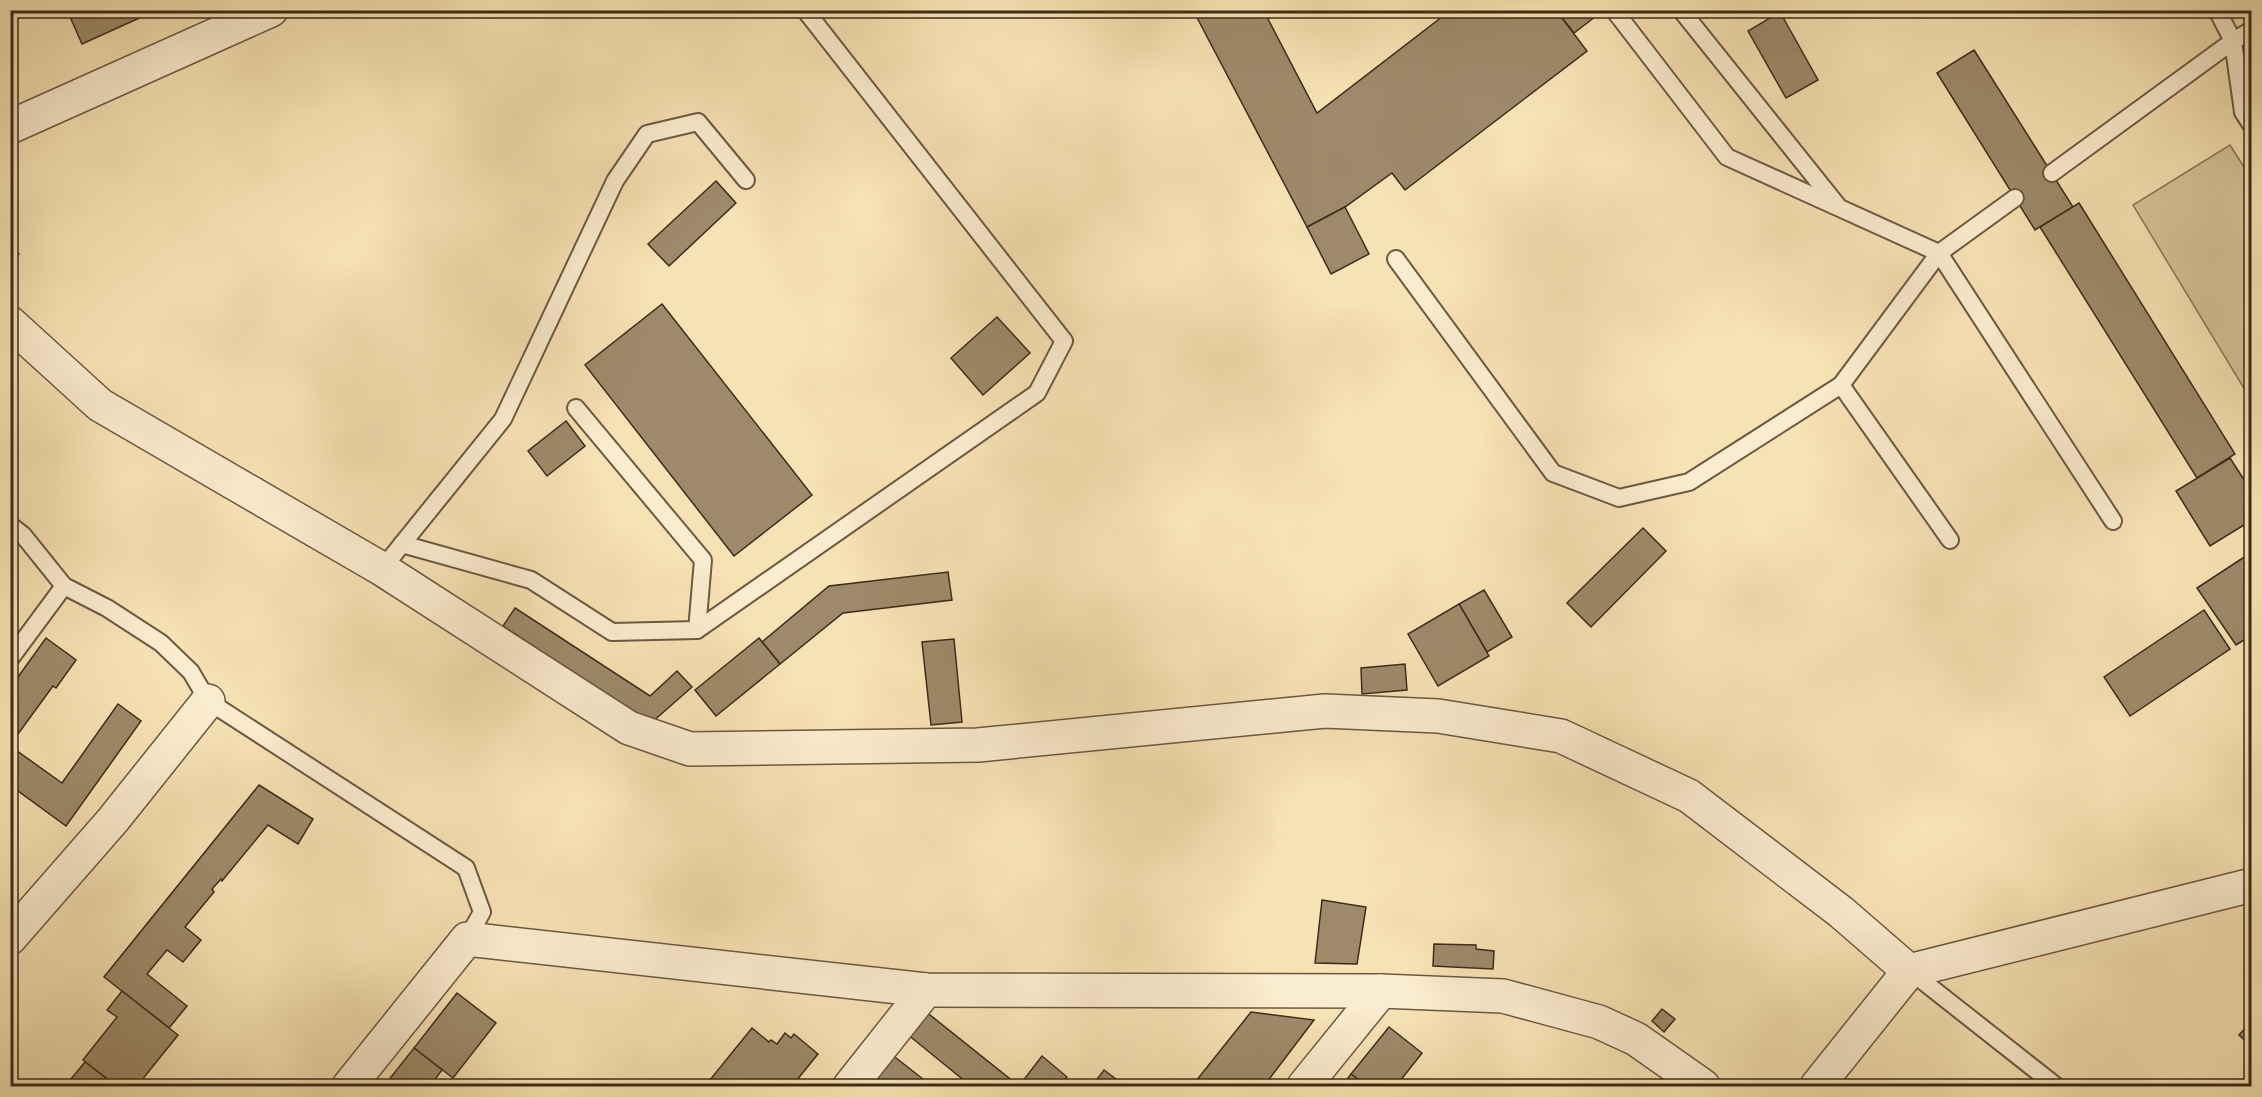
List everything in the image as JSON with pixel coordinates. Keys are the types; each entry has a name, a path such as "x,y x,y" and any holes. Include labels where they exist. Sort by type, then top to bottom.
{"street":[{"path":"10,127 271,10"},
{"path":"10,322 100,405 392,556 629,728 690,749 978,745 1325,711 1438,716 1561,736 1689,796 1841,912 1909,971"},
{"path":"10,938 113,820 208,701"},
{"path":"1817,1086 1909,971 2252,885"},
{"path":"349,1086 467,939 926,990 1381,990 1503,996 1599,1022 1636,1039 1703,1086"},
{"path":"850,1086 926,990"},
{"path":"1304,1086 1381,990"}],"lane":[{"path":"746,180 698,122 646,135 615,181 503,419 392,556 531,580 612,632 697,630 1037,393 1064,341 805,10"},
{"path":"1614,10 1727,157 1939,253 2113,521"},
{"path":"1681,10 1839,208"},
{"path":"2217,10 2234,41 2243,112 2252,126"},
{"path":"2052,173 2252,30"},
{"path":"1396,259 1553,473 1619,498 1689,482 1841,385 1939,253 2015,198"},
{"path":"1841,385 1950,540"},
{"path":"576,408 703,560 697,630"},
{"path":"10,525 23,535 64,586 107,608 161,643 191,672 208,701 466,868 482,912 467,939"},
{"path":"10,659 64,586"},
{"path":"1909,971 2056,1086"}],"shaded area":[{"path":"2230,145 2251,178 2251,400 2133,205"}],"building":[{"path":"67,10 157,10 82,44"},
{"path":"1193,10 1279,10 1268,19 1317,113 1451,10 1556,10 1587,51 1405,190 1392,173 1345,207 1307,227"},
{"path":"1556,10 1604,10 1574,33"},
{"path":"1780,12 1818,80 1786,98 1748,31"},
{"path":"1974,50 2073,207 2035,230 1937,73"},
{"path":"716,181 736,203 669,266 648,244"},
{"path":"2079,203 2235,454 2197,478 2040,227"},
{"path":"1345,207 1369,254 1331,274 1307,227"},
{"path":"10,244 19,254 10,258"},
{"path":"662,304 812,495 734,556 585,365"},
{"path":"997,317 1030,353 983,395 951,358"},
{"path":"566,421 585,446 547,476 528,451"},
{"path":"2230,458 2252,492 2252,520 2210,546 2176,491"},
{"path":"1643,528 1666,551 1591,627 1567,603"},
{"path":"2252,552 2252,635 2236,645 2197,588"},
{"path":"948,572 952,600 843,613 780,664 762,642 829,586"},
{"path":"1484,590 1512,637 1487,652 1459,604"},
{"path":"1459,604 1489,656 1438,686 1408,634"},
{"path":"515,608 650,696 677,671 692,687 651,723 503,626"},
{"path":"2204,610 2230,649 2130,716 2104,677"},
{"path":"46,638 76,660 56,688 53,686 10,745 10,688"},
{"path":"759,638 780,664 716,716 695,690"},
{"path":"954,639 962,722 931,725 922,642"},
{"path":"1405,664 1407,690 1362,694 1361,668"},
{"path":"118,704 141,721 66,826 10,785 10,746 62,783"},
{"path":"259,785 313,819 298,844 268,825 222,881 221,879 212,889 214,892 185,927 201,940 183,962 167,950 147,974 187,1006 169,1028 104,977"},
{"path":"1322,900 1366,907 1357,964 1315,963"},
{"path":"1434,944 1476,945 1476,949 1494,951 1493,969 1433,966"},
{"path":"122,991 178,1035 137,1086 116,1086 83,1060 117,1017 107,1010"},
{"path":"457,993 496,1023 453,1078 414,1048"},
{"path":"1662,1009 1675,1019 1664,1032 1652,1021"},
{"path":"925,1011 1019,1086 971,1086 907,1034"},
{"path":"1251,1012 1314,1020 1264,1086 1192,1086"},
{"path":"2252,1021 2252,1047 2239,1035"},
{"path":"1389,1027 1422,1053 1396,1086 1367,1086 1351,1074"},
{"path":"752,1028 769,1042 771,1040 777,1044 785,1033 791,1038 794,1034 818,1054 792,1086 705,1086"},
{"path":"414,1048 442,1070 430,1086 384,1086"},
{"path":"891,1054 928,1083 925,1086 865,1086"},
{"path":"1042,1056 1067,1077 1060,1086 1019,1086"},
{"path":"85,1062 107,1079 102,1086 65,1086"},
{"path":"1104,1070 1125,1086 1092,1086"},
{"path":"1351,1074 1367,1086 1342,1086"}]}
